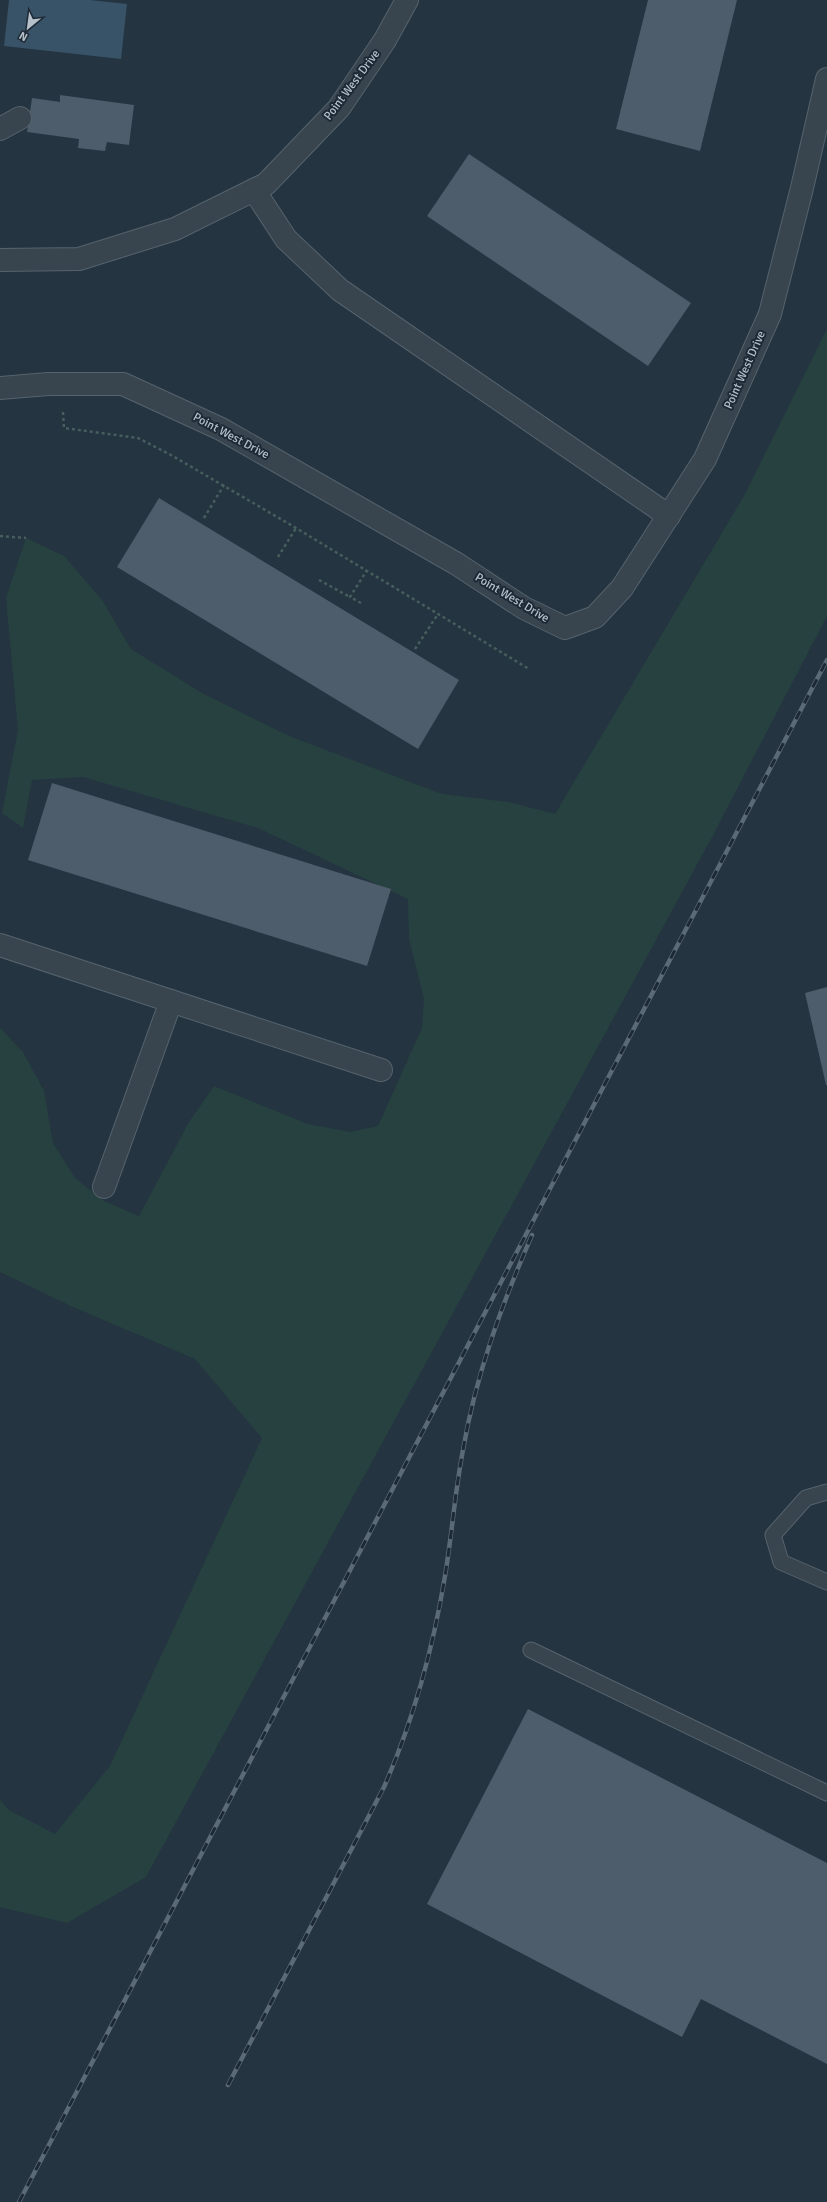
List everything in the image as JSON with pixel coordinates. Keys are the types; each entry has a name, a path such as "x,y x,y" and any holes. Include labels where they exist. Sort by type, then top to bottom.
{"street":[{"name":"Point West Drive","path":"0,260 79,259 175,229 266,184 339,108 386,40 404,1"},
{"name":"Point West Drive","path":"0,388 48,384 123,384 221,429 457,564 524,608 565,628 595,617 622,588 705,459 770,314 802,188 827,79"},
{"path":"0,129 20,118"},
{"path":"254,190 286,239 340,290 669,516"},
{"path":"0,944 381,1070"},
{"path":"104,1187 171,1001"}],"lane":[{"path":"827,1492 806,1498 773,1535 781,1562 827,1582"},
{"path":"531,1650 827,1793"}],"path":[{"path":"62,406 64,428 138,438 224,485 529,669"},
{"path":"204,518 224,485"},
{"path":"278,558 296,528"},
{"path":"0,536 26,538"},
{"path":"350,597 366,570"},
{"path":"319,580 361,603"},
{"path":"415,649 438,614"}],"green space":[{"path":"827,329 827,616 711,839 146,1877 67,1923 0,1907 0,1800 9,1810 55,1834 110,1766 262,1438 195,1359 73,1307 0,1272 0,1028 23,1052 44,1091 53,1143 75,1178 104,1201 139,1216 189,1122 214,1086 308,1124 350,1132 378,1126 422,1028 424,999 409,939 408,899 258,828 83,777 32,780 23,828 2,813 18,730 6,598 26,538 64,556 102,600 131,649 202,693 289,736 442,794 508,802 555,814 744,496"}],"water":[{"path":"9,0 90,0 127,4 121,59 4,46"}],"building":[{"path":"648,0 737,0 700,151 616,129"},
{"path":"60,95 134,105 129,145 107,142 105,151 78,148 79,139 27,132 32,98 60,102"},
{"path":"469,154 691,303 648,366 427,216"},
{"path":"159,498 459,680 418,749 117,567"},
{"path":"52,783 391,889 367,966 28,860"},
{"path":"827,987 827,1085 826,1085 805,993"},
{"path":"528,1709 827,1863 827,2064 701,1999 682,2037 427,1904"}],"railway":[{"path":"19,2202 827,660"},
{"path":"228,2085 384,1787 395,1761 421,1683 435,1630 445,1576 460,1465 475,1394 500,1313 532,1235"}]}
